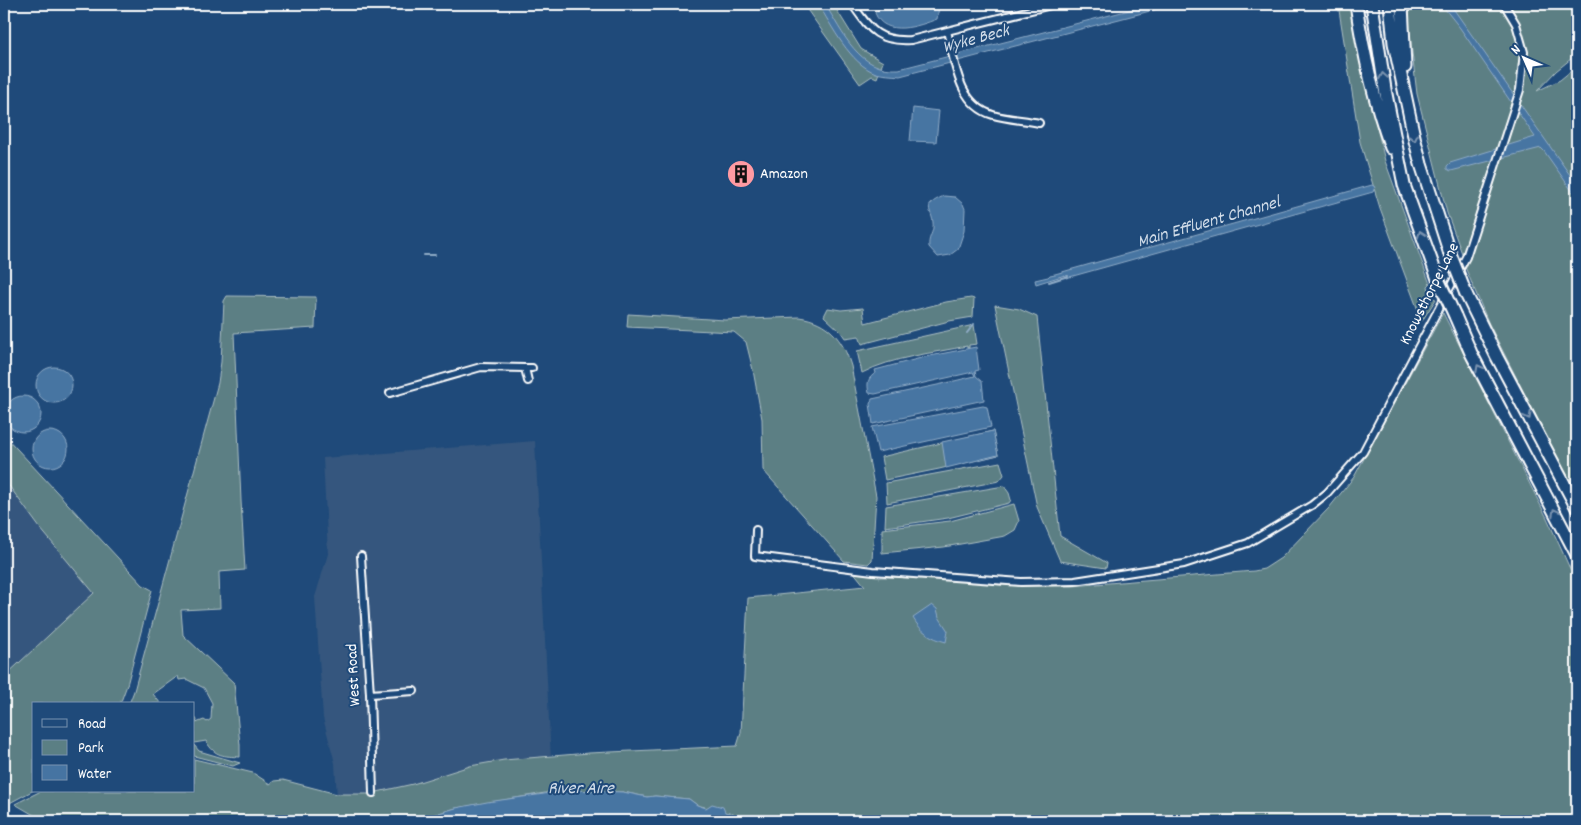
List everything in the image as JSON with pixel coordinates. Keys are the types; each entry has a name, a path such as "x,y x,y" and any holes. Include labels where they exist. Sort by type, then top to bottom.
{"highway":[{"path":"1356,4 1359,26 1379,113 1438,279 1471,353 1577,555"},
{"path":"1372,4 1385,89 1404,185"},
{"path":"1390,4 1394,43 1421,164 1449,251 1466,294 1497,357 1577,508"},
{"path":"1402,4 1408,105"}],"street":[{"path":"852,4 872,30 882,37 896,41 911,40 1055,4"},
{"name":"Knowsthorpe Lane","path":"756,530 755,556 879,572 1020,582 1075,581 1184,564 1248,544 1312,505 1328,493 1363,452 1466,257 1518,96 1524,52 1516,24 1504,4"},
{"path":"947,31 958,76 967,97 982,111 994,116 1039,123"},
{"path":"390,393 481,366 528,368 528,381"},
{"name":"West Road","path":"361,556 370,694 373,793"},
{"path":"370,694 414,691"}],"shaded area":[{"path":"535,441 551,761 414,788 337,798 335,763 323,718 315,597 328,554 323,458"},
{"path":"4,479 40,528 95,593 4,677"}],"green space":[{"path":"803,4 833,4 861,49 883,62 877,78 872,76 860,84"},
{"path":"1338,4 1351,4 1361,61 1385,161 1430,284 1428,286 1431,298 1436,299 1422,321 1380,208 1360,142"},
{"path":"1409,4 1577,4 1577,54 1556,71 1537,91 1560,80 1577,66 1577,501 1489,324 1465,267 1467,267 1447,213 1417,94 1409,27"},
{"path":"227,296 316,297 315,328 234,333 245,570 219,572 220,608 181,610 183,635 234,683 240,757 220,755 206,741 195,743 195,717 197,720 196,723 204,720 207,722 211,719 212,703 204,688 186,679 179,680 178,676 153,694 159,702 130,702 218,383 224,301"},
{"path":"974,299 973,317 949,321 862,344 859,336 845,338 824,316 828,308 841,310 863,308 865,323 946,302"},
{"path":"995,305 1019,309 1037,317 1060,536 1107,563 1106,568 1060,561 1037,507"},
{"path":"1443,313 1547,518 1577,584 1577,821 759,821 697,805 689,799 647,797 623,792 557,791 456,808 406,821 44,821 15,804 39,792 195,792 195,759 253,773 270,784 274,781 283,780 337,794 368,794 413,784 470,766 504,760 589,753 737,746 741,733 748,598 865,586 852,570 878,574 879,578 931,578 1001,585 1072,586 1254,571 1264,569 1281,558 1329,508 1354,477"},
{"path":"628,314 725,320 799,317 818,323 833,333 844,348 851,366 876,496 872,560 868,564 844,561 763,470 762,419 746,342 734,332 627,327"},
{"path":"974,325 977,344 969,345 969,348 967,346 900,359 862,373 857,351"},
{"path":"993,431 998,455 885,480 881,457"},
{"path":"4,435 143,585 152,590 121,702 32,702 32,791 4,806 4,677 94,593 40,528 4,479"},
{"path":"1000,462 1004,475 999,481 887,503 886,483"},
{"path":"1004,486 1009,493 1011,500 1009,503 948,518 885,527 886,506"},
{"path":"1014,504 1019,521 1015,530 1005,536 944,547 882,553 882,529 950,521"},
{"path":"195,746 199,751 240,763 233,766 195,756"}],"water":[{"path":"818,4 825,4 846,38 863,57 873,64 885,68 899,69 1153,4 1177,4 900,76 876,73 858,62 842,43"},
{"path":"889,4 936,4 939,7 937,19 912,27 894,28 880,21 875,13 880,8"},
{"path":"1441,4 1450,4 1577,185 1577,198 1541,148 1451,171 1447,169 1450,163 1535,137 1460,28"},
{"path":"913,108 939,111 936,142 910,141"},
{"path":"1372,185 1375,187 1373,192 1066,278 1065,275 1036,284 1035,280 1050,275"},
{"path":"944,196 955,197 963,204 965,209 964,231 958,249 950,255 938,257 929,247 933,228 930,206"},
{"path":"976,347 979,370 975,371 976,376 982,381 984,400 873,424 870,404 872,399 975,376 973,372 875,394 869,393 868,384 869,379 876,373 875,370 925,357"},
{"path":"54,367 61,368 67,372 71,378 71,392 67,398 61,402 54,403 47,402 41,398 37,392 36,385 37,378 41,372 47,368"},
{"path":"23,396 30,397 36,401 40,407 40,421 36,427 30,431 23,432 16,431 10,427 6,421 5,414 6,407 10,401 16,397"},
{"path":"983,406 987,407 991,427 878,452 872,427"},
{"path":"50,431 57,432 63,436 67,442 67,456 63,462 57,466 50,467 43,466 37,462 33,456 32,449 33,442 37,436 43,432"},
{"path":"993,431 998,455 946,468 942,442"},
{"path":"932,605 937,609 939,617 948,631 946,642 927,634 913,618"},
{"name":"River Aire","path":"572,790 623,792 647,797 689,799 697,805 706,808 712,804 723,807 725,812 759,821 625,821 565,818 529,821 406,821 487,802"}],"waterway":[{"path":"424,255 435,255"},
{"name":"Main Effluent Channel","path":"1049,282 1068,276"},
{"path":"967,333 974,324"}],"place":[{"name":"Amazon","path":"741,174"}],"water label":[{"name":"Wyke Beck","path":"976,40"}]}
